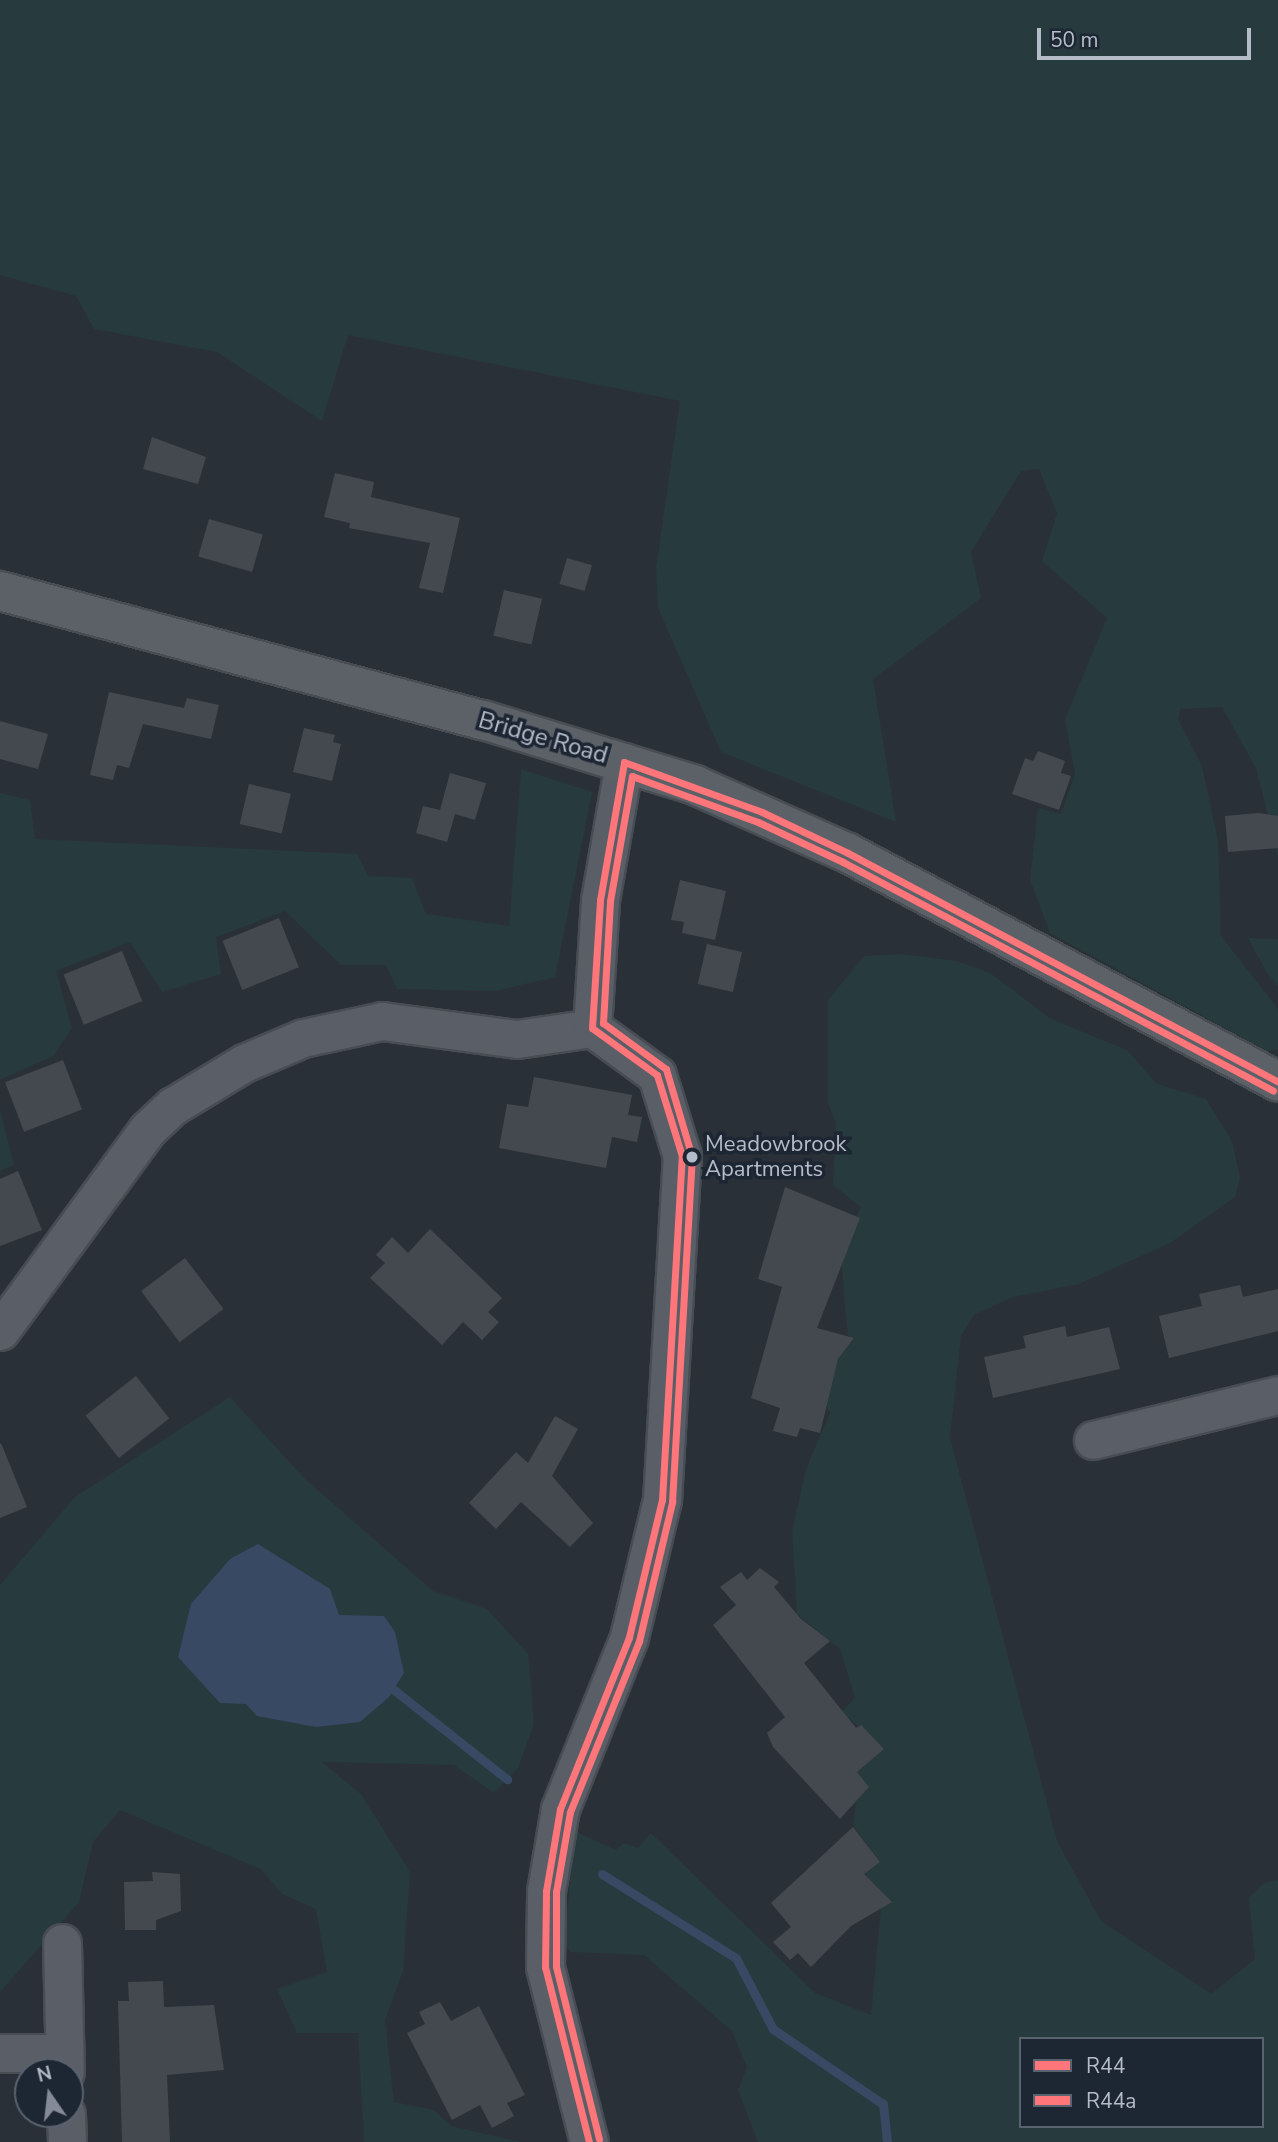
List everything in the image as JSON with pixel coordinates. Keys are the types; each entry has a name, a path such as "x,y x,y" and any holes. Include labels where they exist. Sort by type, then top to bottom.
{"main road":[{"name":"Bridge Road","path":"0,592 624,762 751,808 848,853 1278,1082"}],"street":[{"path":"592,1028 600,900 624,762"},
{"path":"0,1331 148,1129 173,1106 244,1063 303,1038 382,1021 517,1039 592,1028 657,1075 675,1115 682,1156 662,1500 629,1637 560,1809 546,1891 545,1967 589,2142"},
{"path":"1093,1440 1278,1395"},
{"path":"62,1943 64,2058"},
{"path":"0,2053 36,2058"}],"green space":[{"path":"0,0 1278,0 1278,855 1256,768 1222,707 1180,709 1178,719 1202,766 1218,841 1221,936 1278,1009 1278,1049 1267,1051 1050,933 1030,880 1038,808 1061,814 1075,774 1065,719 1107,618 1042,561 1057,513 1039,469 1021,471 971,552 981,598 873,679 896,822 721,752 658,608 656,569 680,401 348,335 322,421 217,352 94,329 76,296 0,275"},
{"path":"521,769 592,792 555,977 495,991 397,989 386,965 341,965 285,911 216,937 221,974 162,992 130,942 56,971 72,1028 53,1056 0,1080 0,793 30,800 35,839 357,854 368,876 412,878 426,914 509,926"},
{"path":"1248,938 1278,939 1278,986 1267,973"},
{"path":"900,954 957,961 990,973 1051,1019 1127,1050 1157,1084 1206,1099 1232,1141 1240,1177 1235,1197 1170,1243 1079,1284 1013,1297 974,1315 961,1336 950,1438 1057,1841 1101,1921 1211,1994 1255,1959 1249,1898 1264,1883 1278,1880 1278,2142 758,2142 738,2090 747,2067 732,2031 644,1955 570,1952 564,1943 575,1831 616,1850 624,1843 638,1848 651,1833 815,1993 871,2015 881,1908 891,1902 864,1874 880,1862 853,1825 856,1802 869,1787 857,1772 884,1749 842,1712 855,1697 840,1649 797,1614 792,1531 806,1469 830,1413 824,1402 838,1359 854,1339 848,1336 840,1251 861,1207 833,1185 836,1123 828,1103 828,1000 864,956"},
{"path":"0,1109 14,1165 0,1171"},
{"path":"230,1397 304,1478 433,1591 487,1609 528,1654 534,1724 518,1768 494,1793 454,1765 322,1762 361,1794 410,1872 403,1971 385,2020 394,2102 434,2110 451,2126 520,2142 364,2142 358,2033 297,2033 277,1989 327,1972 316,1909 282,1894 261,1869 120,1810 93,1842 79,1902 0,1992 0,1585 75,1497"}],"water":[{"path":"258,1544 330,1589 339,1615 384,1616 395,1632 404,1673 389,1697 360,1722 316,1727 257,1716 246,1704 220,1703 178,1657 191,1604 230,1559"}],"building":[{"path":"152,437 206,457 198,484 143,469"},
{"path":"335,473 374,482 371,497 460,518 443,593 419,588 430,543 349,528 350,523 324,517"},
{"path":"209,519 263,534 252,572 198,556"},
{"path":"567,558 592,565 585,591 560,584"},
{"path":"504,590 542,599 531,645 493,636"},
{"path":"109,692 184,708 187,698 219,705 211,739 143,724 129,768 117,765 113,780 90,775"},
{"path":"0,721 48,734 38,769 0,759"},
{"path":"304,728 335,735 333,742 341,744 332,781 293,772"},
{"path":"1038,751 1065,761 1061,773 1071,776 1059,810 1012,794 1025,758 1033,761"},
{"path":"450,773 486,783 475,820 455,814 447,842 416,833 423,806 440,810"},
{"path":"249,784 291,794 282,834 240,824"},
{"path":"1258,813 1278,816 1278,848 1228,852 1225,816"},
{"path":"680,880 726,891 715,940 682,933 684,922 671,920"},
{"path":"279,918 299,967 242,990 222,941"},
{"path":"707,944 742,952 733,992 698,984"},
{"path":"122,951 142,1001 84,1025 64,975"},
{"path":"63,1060 82,1109 24,1132 5,1082"},
{"path":"534,1077 632,1095 628,1115 642,1117 637,1142 612,1137 606,1168 499,1148 507,1104 528,1107"},
{"path":"18,1171 42,1230 0,1246 0,1179"},
{"path":"785,1187 860,1218 817,1328 854,1338 838,1359 820,1433 800,1428 797,1437 773,1431 780,1408 751,1398 782,1287 758,1279"},
{"path":"430,1229 502,1298 488,1312 499,1322 482,1340 463,1322 442,1345 370,1278 385,1263 376,1255 392,1237 408,1253"},
{"path":"185,1258 224,1309 180,1342 141,1291"},
{"path":"1240,1285 1243,1297 1278,1289 1278,1331 1169,1358 1159,1316 1202,1306 1199,1294"},
{"path":"1065,1326 1067,1337 1109,1327 1120,1369 993,1398 984,1357 1026,1348 1023,1336"},
{"path":"136,1376 169,1419 119,1458 86,1415"},
{"path":"555,1416 578,1429 552,1476 593,1523 570,1547 521,1502 496,1529 469,1503 516,1452 528,1463"},
{"path":"0,1444 27,1507 0,1518"},
{"path":"760,1568 779,1582 774,1587 801,1619 830,1641 804,1663 856,1728 861,1725 884,1749 857,1772 869,1787 840,1819 773,1747 767,1733 785,1717 713,1625 736,1605 720,1587 741,1572 747,1580"},
{"path":"853,1827 880,1862 864,1874 892,1902 851,1926 811,1967 798,1953 790,1960 773,1942 791,1927 771,1903"},
{"path":"152,1872 180,1874 181,1911 156,1920 156,1930 125,1930 124,1882 153,1881"},
{"path":"163,1981 164,2007 214,2005 224,2070 167,2075 170,2142 122,2142 118,2001 129,2001 128,1982"},
{"path":"440,2002 451,2021 479,2006 525,2095 507,2103 514,2116 492,2128 480,2105 452,2120 407,2033 425,2024 419,2012"}],"waterway":[{"path":"384,1682 507,1779"},
{"path":"602,1874 736,1958 773,2029 883,2104 887,2142"}],"transit line":[{"name":"R44","path":"624,762 762,812 848,853 1278,1082"},
{"name":"R44","path":"589,2142 545,1967 546,1891 560,1809 629,1637 662,1500 682,1156 657,1075 592,1028 600,900 624,762"},
{"name":"R44a","path":"599,2139 556,1966 556,1892 570,1812 639,1641 672,1502 692,1157 666,1069 603,1023 610,901 632,776 758,822 843,862 1273,1091"}],"place":[{"name":"Meadowbrook Apartments","path":"692,1157"}]}
